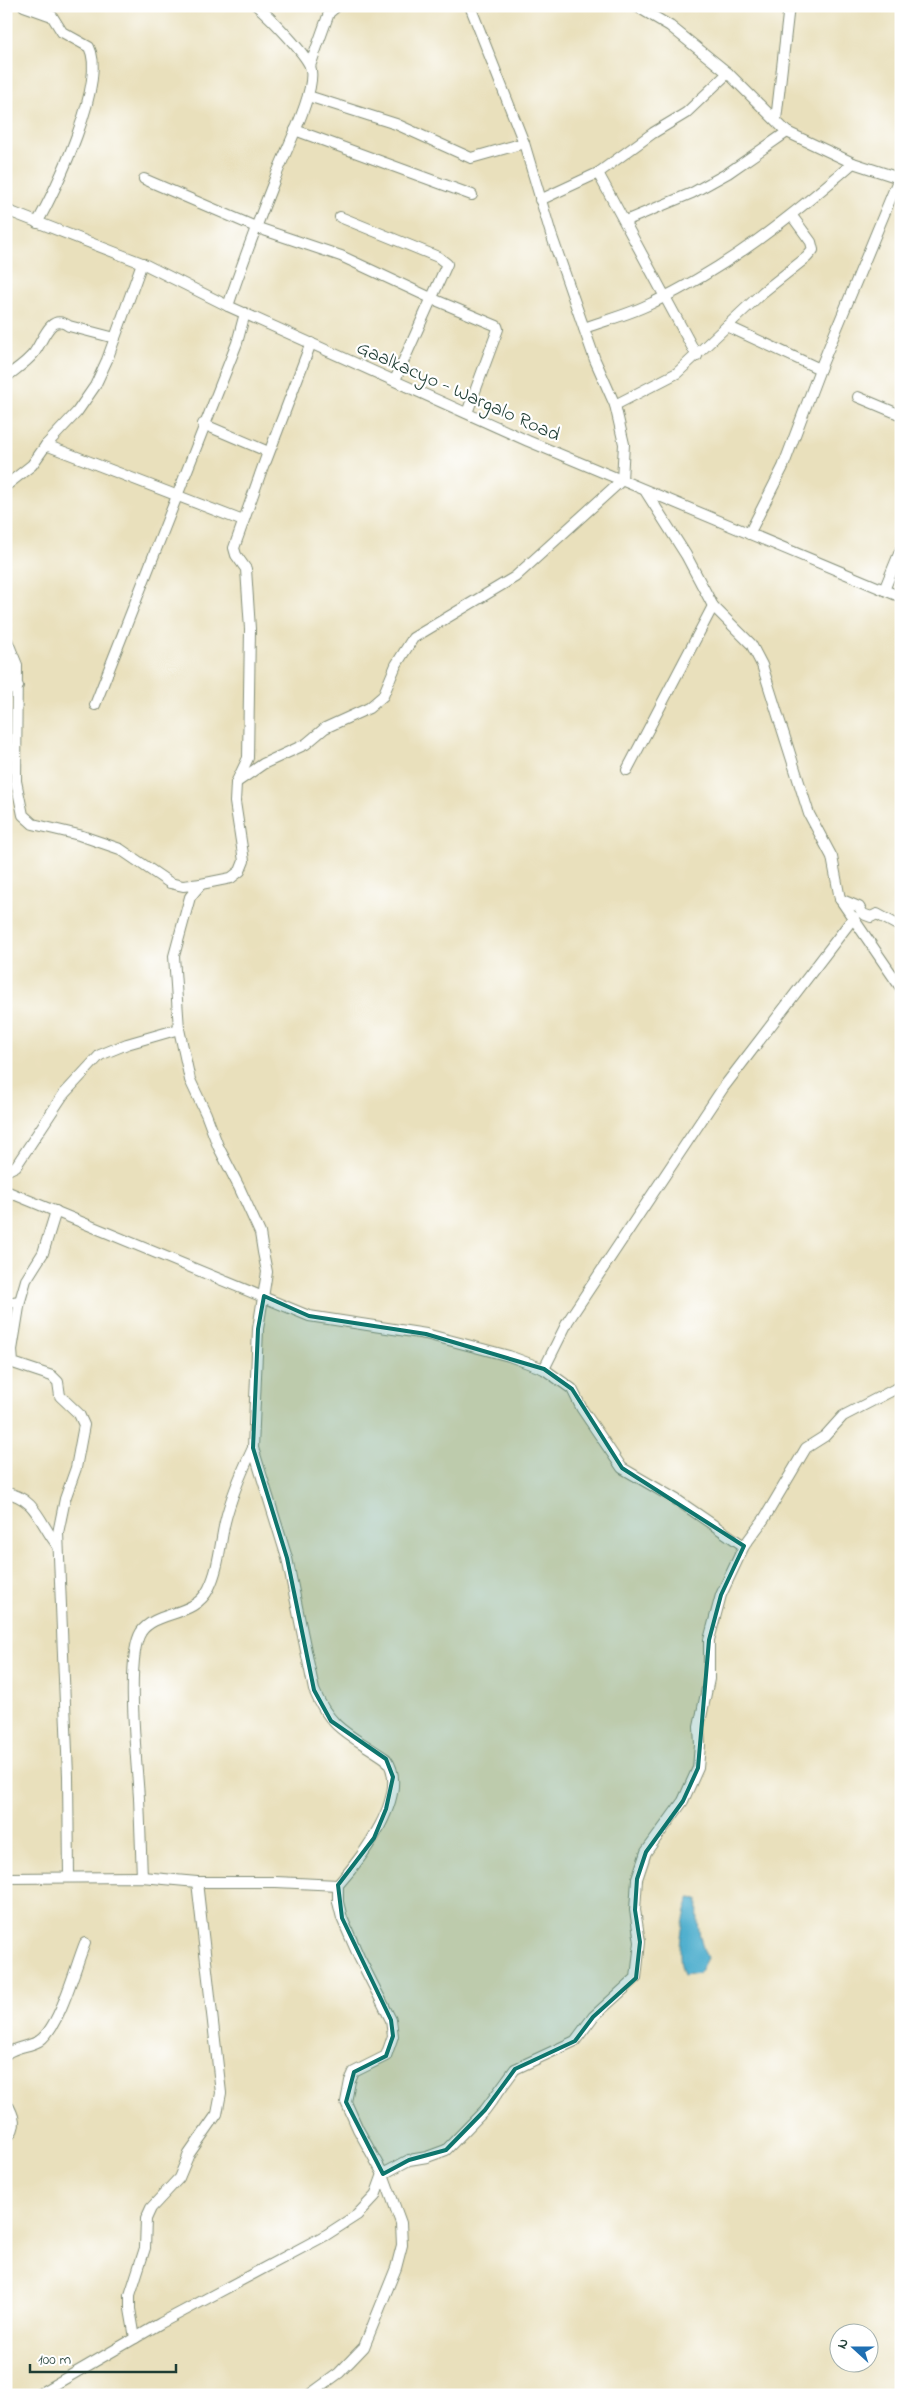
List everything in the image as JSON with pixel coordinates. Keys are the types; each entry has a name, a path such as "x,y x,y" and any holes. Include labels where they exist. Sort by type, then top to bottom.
{"street":[{"path":"24,6 56,18 62,32 89,47 94,62 88,98 74,140 38,223"},
{"path":"257,6 281,29 310,66"},
{"path":"228,306 258,228 273,182 308,96 310,66 328,10 337,6"},
{"path":"236,783 263,764 306,744 325,728 369,708 383,696 396,665 413,638 515,577 622,480 624,444 615,405 595,360 540,200 524,143 470,6"},
{"path":"636,6 670,26 728,73 787,132 853,163 900,176 820,369 783,468 750,534"},
{"path":"776,120 789,6"},
{"path":"540,200 598,173 653,133 686,113 728,73"},
{"path":"308,96 396,124 471,158 524,143"},
{"path":"295,130 472,195"},
{"path":"625,221 692,193 728,173 787,132"},
{"path":"584,328 652,304 718,268 792,216 853,163"},
{"path":"598,173 697,356"},
{"path":"144,179 258,228 340,256 497,326 498,329 467,413"},
{"name":"Gaalkacyo - Wargalo Road","path":"6,210 142,263 228,306 528,441 901,597"},
{"path":"615,405 650,389 677,373 763,292 807,257 813,250 811,242 792,216"},
{"path":"340,217 438,256 447,264 433,299 395,380"},
{"path":"8,484 32,465 46,446 78,412 95,386 115,338 142,263"},
{"path":"95,705 178,496 203,424 237,343 245,313"},
{"path":"6,377 24,363 34,352 51,326 57,322 64,322 69,326 115,338"},
{"path":"727,326 820,369"},
{"path":"6,638 17,665 18,686 14,744 16,780 23,815 33,824 80,835 120,849 170,883 183,886 201,884 231,878 240,871 244,861 234,802 236,783 248,758 250,734 248,702 250,628 248,576 245,565 236,555 234,548 311,343"},
{"path":"858,397 901,415"},
{"path":"203,424 264,450 267,455 266,462"},
{"path":"46,446 243,521"},
{"path":"645,491 667,522 713,606 751,644 762,664 809,814 832,857 840,899 901,988"},
{"path":"884,590 901,549"},
{"path":"627,770 713,606"},
{"path":"6,691 18,686"},
{"path":"201,884 190,897 174,956 179,1029 190,1080 218,1146 260,1234 267,1272 258,1329 253,1448 287,1558 304,1647 317,1696 331,1721 345,1734 386,1759 390,1764 393,1777 386,1809 374,1838 361,1859 338,1885 338,1902 342,1918 359,1957 391,2020 393,2036 386,2056 354,2072 350,2081 346,2102 358,2129 383,2174 401,2223 402,2245 396,2268 364,2347 339,2373 309,2395"},
{"path":"840,899 859,907 863,914 871,917 877,914 901,927"},
{"path":"544,1369 568,1321 722,1088 854,917"},
{"path":"6,1171 16,1166 63,1095 100,1055 179,1029"},
{"path":"6,1191 309,1316 338,1322 426,1334 509,1356 544,1369 572,1389 582,1409 622,1468 677,1500 744,1546"},
{"path":"56,1211 44,1253 26,1280 20,1301 12,1350 13,1363 52,1376 58,1382 60,1396 79,1414 84,1425 76,1468 60,1517 58,1546 68,1776 69,1876"},
{"path":"6,1303 20,1301"},
{"path":"37,2395 135,2338 326,2235 357,2215 375,2196 383,2174 409,2160 427,2157 446,2150 486,2110 515,2069 575,2040 593,2017 636,1978 640,1942 635,1910 637,1879 646,1852 683,1801 698,1768 699,1727 709,1679 709,1640 721,1595 744,1546 764,1519 806,1448 825,1436 842,1416 901,1386"},
{"path":"142,1877 133,1698 136,1647 142,1631 157,1619 177,1614 193,1606 208,1590 215,1570 226,1520 244,1466 253,1448"},
{"path":"6,1493 20,1496 31,1505 49,1536 58,1546"},
{"path":"6,1878 69,1876 142,1877 197,1882 276,1882 338,1885"},
{"path":"135,2338 130,2310 130,2295 145,2248 146,2219 151,2208 180,2178 189,2154 217,2114 221,2093 197,1882"},
{"path":"6,2054 38,2041 50,2030 59,2014 84,1943"},
{"path":"6,2102 15,2123 13,2132 6,2138"}],"highlighted area":[{"path":"264,1296 309,1316 426,1334 544,1369 572,1389 622,1468 744,1546 721,1595 709,1640 698,1768 683,1801 646,1852 637,1879 635,1910 640,1942 636,1978 593,2017 575,2041 515,2069 485,2110 446,2150 409,2160 383,2174 346,2102 354,2072 386,2056 393,2036 391,2020 342,1918 338,1885 374,1838 386,1809 393,1777 386,1759 331,1721 314,1690 287,1558 253,1448 258,1329"}],"water":[{"path":"690,1898 698,1899 699,1929 707,1958 699,1973 684,1975 681,1967 680,1948"}]}
